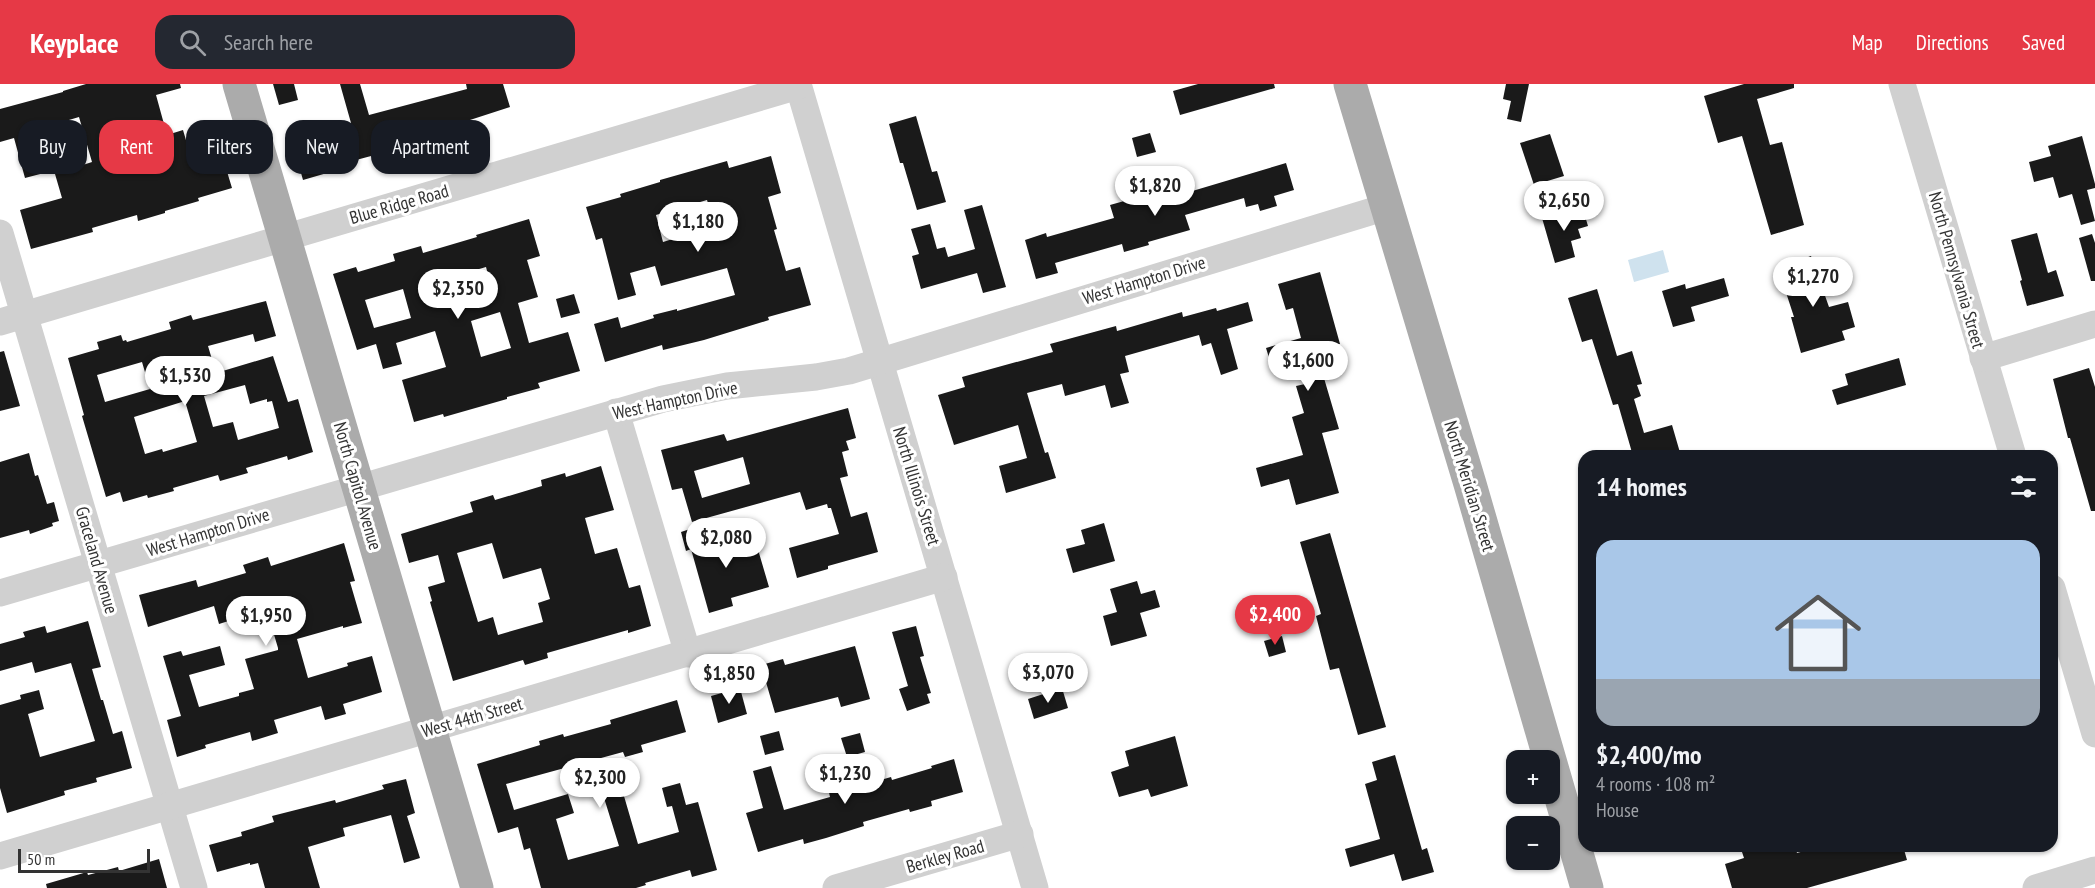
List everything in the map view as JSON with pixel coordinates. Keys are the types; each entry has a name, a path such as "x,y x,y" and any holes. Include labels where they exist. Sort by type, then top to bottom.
{"main road":[{"name":"North Capitol Avenue","path":"239,84 477,888"},
{"name":"North Meridian Street","path":"1350,84 1473,494 1587,888"}],"street":[{"name":"North Pennsylvania Street","path":"1902,84 2011,450"},
{"name":"Blue Ridge Road","path":"12,319 798,85"},
{"name":"North Illinois Street","path":"798,85 1035,888"},
{"name":"West Hampton Drive","path":"0,593 687,393 727,386 825,376 853,370 1386,207"},
{"name":"Graceland Avenue","path":"0,233 12,319 98,565 194,888"},
{"path":"1983,358 2095,324"},
{"path":"616,412 688,654"},
{"name":"West 44th Street","path":"0,856 944,577"},
{"path":"2058,608 2095,734"},
{"name":"Berkley Road","path":"836,888 1020,834"},
{"path":"2036,888 2095,870"}],"water":[{"path":"1663,250 1669,272 1634,282 1628,260"}],"building":[{"path":"86,84 180,84 181,88 156,95 163,120 99,120 99,174 174,174 174,133 183,130 186,140 186,174 228,174 232,188 198,198 199,201 165,211 165,213 138,221 137,215 92,228 93,232 31,249 20,210 62,198 55,174 87,174 87,164 92,162 87,145 87,120 80,120 79,117 69,120 18,120 18,153 14,138 0,142 0,109"},
{"path":"273,84 294,84 298,100 279,105"},
{"path":"340,84 360,84 369,115 467,89 466,84 503,84 510,107 470,120 371,120 371,156 359,159 359,120 350,120"},
{"path":"1198,84 1274,84 1275,88 1180,115 1173,91"},
{"path":"1506,84 1529,84 1521,122 1507,119 1511,101 1503,99"},
{"path":"1744,84 1794,84 1794,88 1757,99 1770,145 1782,142 1804,225 1771,235 1742,136 1718,143 1704,96"},
{"path":"916,116 932,172 937,171 946,202 917,210 889,124"},
{"path":"1150,133 1156,152 1137,157 1132,138"},
{"path":"1550,134 1564,176 1534,185 1520,143"},
{"path":"2082,136 2095,184 2095,188 2087,190 2095,221 2081,225 2072,194 2059,198 2053,177 2034,182 2029,162 2051,156 2048,146"},
{"path":"771,156 781,193 768,197 777,229 774,230 786,271 800,267 811,305 768,317 769,320 704,340 663,350 662,345 605,362 594,324 618,317 621,328 654,318 653,315 677,309 677,311 735,295 727,268 661,286 655,266 630,273 636,295 618,300 602,238 596,240 586,207 621,197 620,194 660,182 660,180 727,161 729,168","holes":["707,200 715,226 663,242 656,215"]},
{"path":"1286,163 1294,190 1274,196 1277,206 1260,211 1258,204 1246,207 1244,198 1185,215 1190,230 1148,242 1149,245 1124,252 1122,244 1055,263 1058,273 1036,279 1025,240 1046,233 1047,237 1114,218 1110,205 1149,194 1148,189 1175,181 1179,195"},
{"path":"24,174 40,174 25,178"},
{"path":"301,174 324,174 303,180"},
{"path":"982,205 1006,287 983,293 977,273 921,289 912,256 919,254 911,229 930,224 937,249 945,247 948,257 975,249 964,210"},
{"path":"1582,206 1588,226 1578,229 1581,238 1571,241 1575,257 1555,263 1542,218"},
{"path":"529,219 540,256 527,260 538,297 518,303 529,343 568,332 580,371 538,383 540,388 507,397 507,399 444,417 443,414 414,422 402,380 446,367 435,331 396,343 402,364 383,369 376,344 357,350 333,274 356,267 358,272 395,261 393,254 421,246 423,253 477,237 476,235","holes":["486,267 493,294 462,303 455,276","403,289 411,318 374,328 365,300","500,312 511,348 481,357 471,321"]},
{"path":"2037,233 2048,273 2056,270 2064,296 2027,306 2011,240"},
{"path":"2092,234 2095,243 2095,281 2091,281 2079,238"},
{"path":"1811,256 1829,307 1848,302 1855,327 1842,331 1845,340 1801,353 1791,317 1794,317 1778,268"},
{"path":"1320,272 1340,344 1316,351 1339,429 1322,433 1339,493 1296,505 1289,479 1261,487 1256,468 1303,455 1292,417 1304,413 1296,386 1305,384 1297,356 1271,364 1266,348 1301,338 1293,308 1286,310 1278,284"},
{"path":"1724,278 1729,296 1691,307 1695,321 1673,327 1662,291 1685,284 1686,289"},
{"path":"1597,289 1617,356 1632,351 1642,384 1637,385 1641,396 1634,399 1644,433 1672,425 1679,450 1631,450 1618,404 1613,405 1592,339 1582,342 1568,298"},
{"path":"574,294 580,313 561,318 556,299"},
{"path":"266,301 276,336 255,342 253,334 208,346 216,373 273,356 288,402 298,399 313,452 288,460 287,456 246,468 248,473 220,481 218,475 148,498 147,495 123,502 120,492 106,497 68,358 99,349 97,342 121,335 123,341 127,342 171,329 169,322 191,315 193,320","holes":["142,362 150,389 105,402 97,375","245,385 250,404 267,399 267,402 272,401 279,428 238,440 233,422 213,427 204,396","185,401 197,442 163,452 162,449 145,454 134,417"]},
{"path":"1248,302 1253,321 1227,329 1238,369 1221,375 1211,343 1202,346 1199,335 1125,356 1129,372 1120,374 1129,403 1111,408 1105,385 1065,396 1062,384 1027,393 1045,453 1048,452 1056,478 1006,493 999,466 1027,458 1018,425 954,445 938,395 965,387 962,377 1053,352 1050,344 1116,326 1117,331 1182,312 1183,317"},
{"path":"4,351 20,406 0,411 0,352"},
{"path":"1899,358 1906,385 1837,405 1832,390 1848,385 1845,374"},
{"path":"2089,368 2095,387 2095,511 2091,511 2070,438 2068,438 2053,379"},
{"path":"848,408 856,438 846,441 849,450 842,452 848,476 840,478 851,517 867,512 878,552 828,566 828,569 797,578 789,548 839,534 831,508 828,508 827,504 806,510 800,492 692,522 682,488 672,490 661,450 724,434 727,441","holes":["743,457 750,484 702,498 694,471"]},
{"path":"29,453 35,476 38,475 47,504 54,502 59,521 52,523 53,526 30,534 29,530 0,538 0,462"},
{"path":"601,466 614,510 585,518 595,554 617,548 629,588 640,585 651,626 628,633 628,630 547,653 548,658 525,665 523,660 453,681 430,602 432,601 428,587 445,582 438,555 409,563 401,534 473,512 470,502 493,495 495,500 542,486 541,480 565,473 566,477","holes":["492,543 503,579 541,568 550,599 538,603 543,622 498,635 493,617 478,622 457,553"]},
{"path":"1104,523 1115,561 1073,573 1066,549 1085,544 1081,530"},
{"path":"699,526 706,550 754,536 769,587 731,598 733,606 709,613 691,549 686,551 681,532"},
{"path":"1330,533 1386,727 1358,735 1339,668 1330,670 1316,616 1321,614 1300,542"},
{"path":"344,543 355,581 350,582 362,623 297,639 308,678 372,656 382,692 343,704 346,714 325,720 321,706 274,720 278,733 252,741 250,732 205,745 206,748 177,757 167,720 181,716 163,656 181,651 183,656 220,646 225,665 189,675 199,707 239,696 239,693 254,689 245,659 278,650 278,648 264,601 239,608 241,617 219,624 214,606 148,627 139,595 196,580 198,587 246,573 243,565 268,557 271,566"},
{"path":"1137,581 1141,594 1155,590 1160,607 1140,613 1147,636 1111,646 1103,616 1117,612 1110,589"},
{"path":"88,621 101,667 92,669 101,700 103,700 113,734 122,731 132,768 96,778 97,782 64,791 65,795 7,813 0,788 0,705 21,699 20,695 39,690 44,709 28,714 40,757 95,741 71,663 35,673 32,662 0,671 0,644 25,637 23,632 45,626 47,633"},
{"path":"916,626 924,656 920,657 931,693 927,694 930,703 907,711 899,689 908,686 892,632"},
{"path":"1282,636 1286,652 1269,657 1264,641"},
{"path":"855,646 870,699 841,707 838,697 775,713 761,665 783,659 785,665"},
{"path":"740,688 747,714 718,723 711,696"},
{"path":"1062,688 1068,708 1034,719 1028,699"},
{"path":"677,700 686,732 641,745 643,752 625,757 623,752 506,784 514,810 568,794 574,813 556,819 568,860 619,846 600,785 619,779 638,844 679,832 672,806 667,807 662,788 680,783 686,805 698,802 717,870 692,877 690,870 645,883 646,885 636,888 541,888 530,848 524,850 518,827 498,833 477,764 540,745 539,741 563,734 564,737 611,724 610,720"},
{"path":"779,731 784,750 765,755 760,736"},
{"path":"860,733 865,752 847,757 841,738"},
{"path":"1175,736 1188,786 1151,797 1148,789 1119,797 1111,772 1129,766 1125,751"},
{"path":"1395,755 1422,850 1427,848 1434,872 1402,881 1394,854 1350,867 1345,849 1380,839 1365,784 1377,780 1372,762"},
{"path":"954,759 963,792 931,801 932,806 910,812 909,809 863,822 864,826 826,838 804,844 803,839 758,852 746,813 763,808 753,771 771,766 784,810 830,797 828,788 851,782 853,788 891,777 892,780"},
{"path":"406,779 415,813 407,816 420,858 404,863 391,815 343,828 345,836 308,847 320,888 265,888 258,863 217,872 209,845 242,836 241,832 274,822 272,816 335,800 336,803 384,789 382,785"},
{"path":"1742,852 1905,852 1907,860 1807,888 1732,888 1725,864 1744,858"},
{"path":"159,859 167,888 47,888 46,884 87,872 88,875 118,867 119,871"}]}
